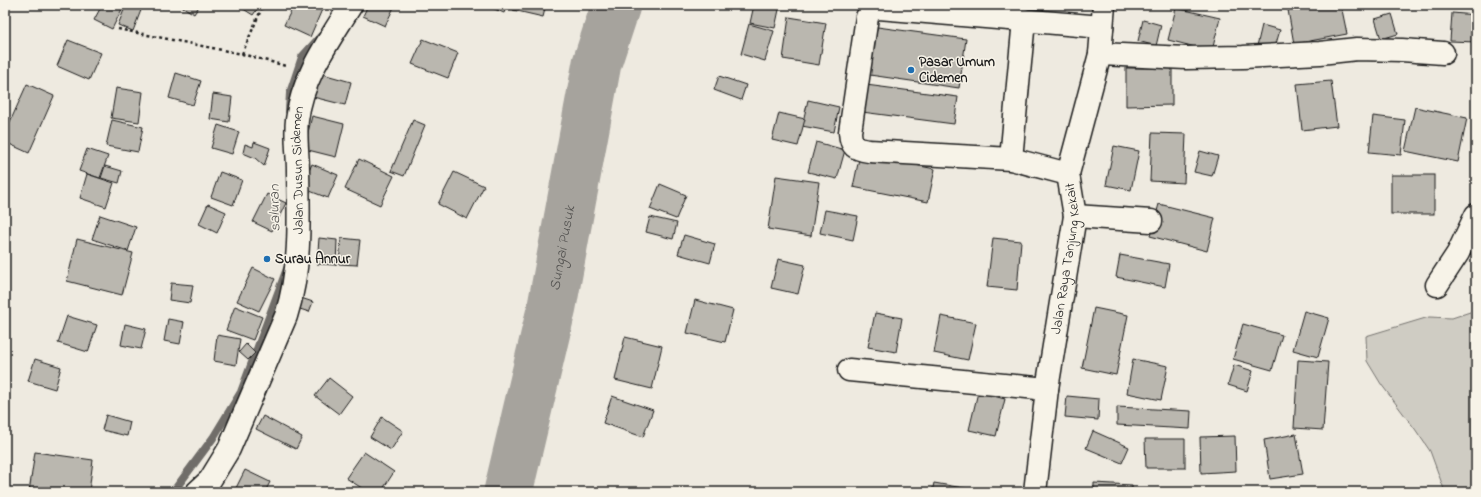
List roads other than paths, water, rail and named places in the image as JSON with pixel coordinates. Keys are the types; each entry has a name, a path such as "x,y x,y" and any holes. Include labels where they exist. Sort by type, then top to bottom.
{"street":[{"name":"Jalan Dusun Sidemen","path":"197,492 210,480 229,449 286,316 293,295 299,228 297,120 305,88 315,64 351,5"},
{"name":"Jalan Raya Tanjung Kekait","path":"1036,492 1047,389 1075,216 1068,174 1100,54 1104,5"},
{"path":"1068,174 1011,159 869,151 858,149 853,145 850,132 867,17 872,9 879,8 1102,26"},
{"path":"1011,159 1024,20"},
{"path":"1100,54 1186,58 1244,57 1320,53 1358,48 1443,53"},
{"path":"1437,285 1458,252 1476,215"},
{"path":"1075,216 1151,220"},
{"path":"849,370 1047,389"}],"waterway":[{"name":"Sungai Pusuk","path":"508,492 552,306 597,63 616,5"},
{"name":"saluran","path":"289,111 290,93 302,57 321,36"},
{"name":"saluran","path":"173,492 213,438 241,392 288,266"}],"place":[{"name":"Pasar Umum Cidemen","path":"911,70"},
{"name":"Surau Annur","path":"267,259"}]}
